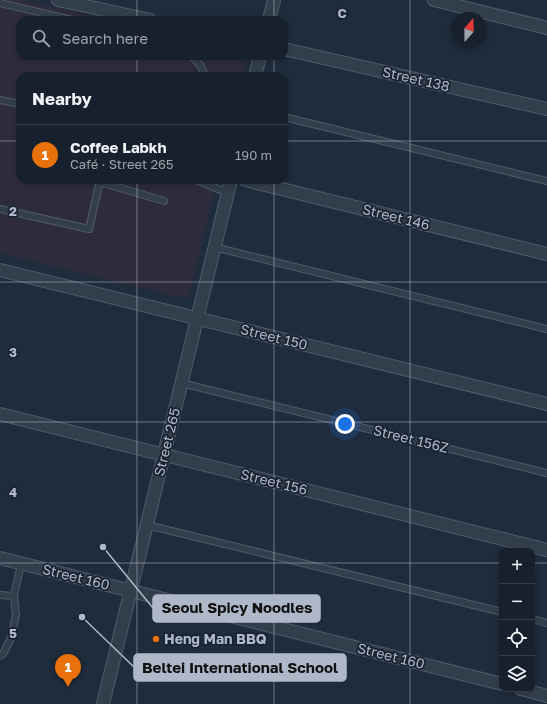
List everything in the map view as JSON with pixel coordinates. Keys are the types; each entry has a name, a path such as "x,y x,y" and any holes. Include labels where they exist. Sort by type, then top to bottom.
{"street":[{"path":"58,0 132,16"},
{"path":"270,16 274,0"},
{"path":"434,0 547,28"},
{"name":"Street 138","path":"288,50 547,109"},
{"path":"256,72 259,60"},
{"name":"Street 265","path":"103,704 230,184"},
{"name":"Street 146","path":"262,184 547,254"},
{"name":"Street 150","path":"0,270 547,404"},
{"name":"Street 156","path":"0,414 547,550"},
{"name":"Street 160","path":"0,558 499,683"},
{"path":"532,692 547,696"}],"lane":[{"path":"0,3 55,16"},
{"path":"196,60 201,66 203,72"},
{"path":"0,100 16,103"},
{"path":"288,118 547,181"},
{"path":"0,209 89,229 99,184"},
{"path":"110,184 164,201"},
{"path":"206,184 228,193"},
{"path":"214,247 547,329"},
{"name":"Street 156Z","path":"181,383 547,473"},
{"path":"147,525 499,611"},
{"path":"0,656 3,654 11,638 16,615 14,596 21,564"},
{"path":"0,595 14,596"},
{"path":"535,620 547,623"}],"shaded area":[{"path":"0,0 22,0 92,16 16,16 16,60 246,60 243,72 16,72 16,184 216,184 188,299 0,253"}],"place":[{"name":"Seoul Spicy Noodles","path":"103,547"},
{"name":"Beltei International School","path":"82,617"},
{"name":"Heng Man BBQ","path":"156,639"},
{"name":"Coffee Labkh","path":"68,687"}]}
